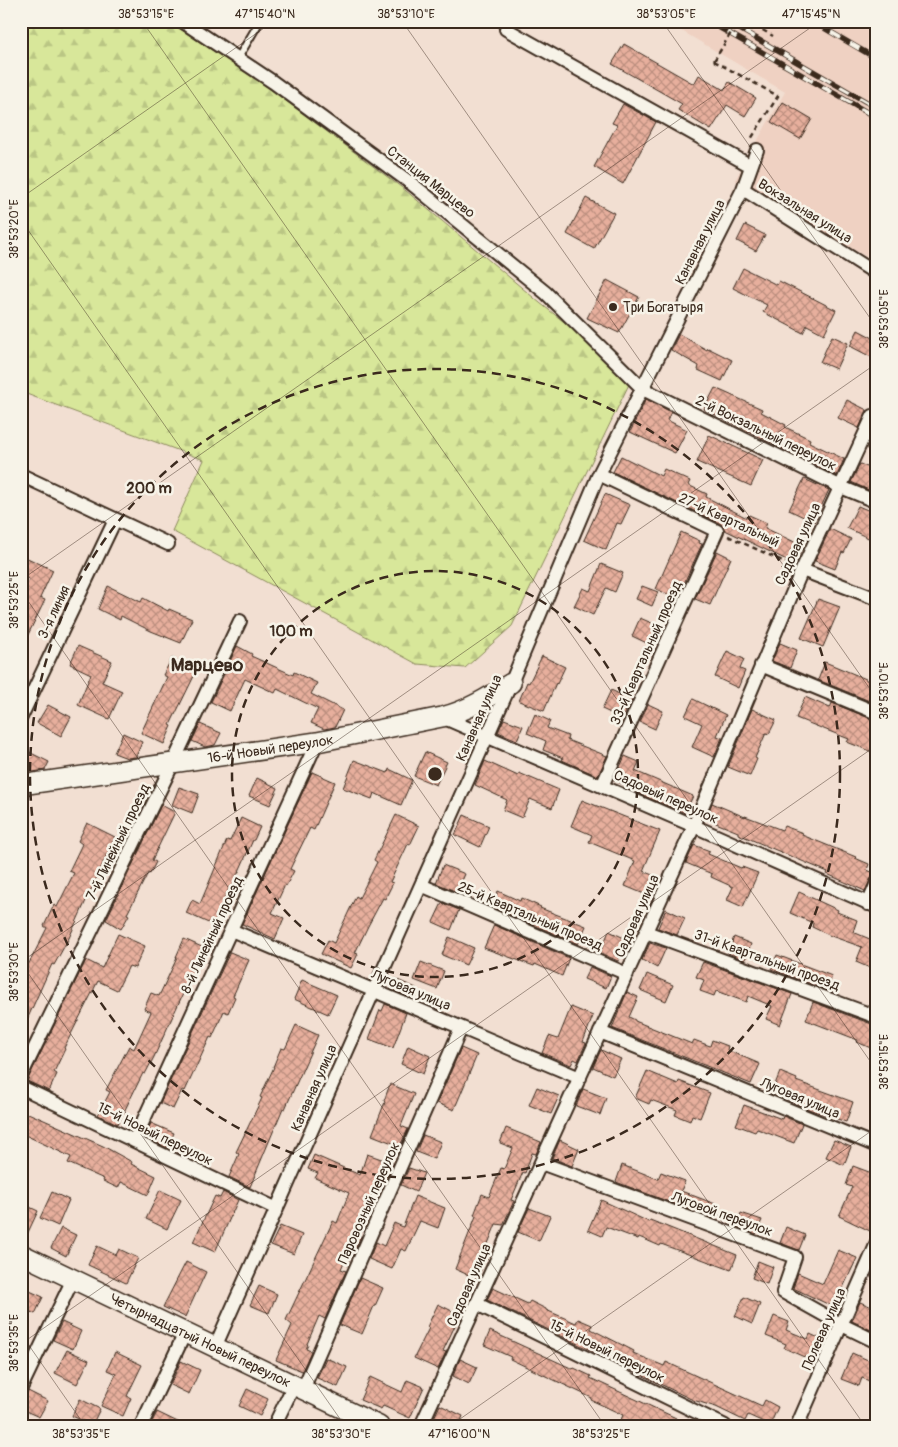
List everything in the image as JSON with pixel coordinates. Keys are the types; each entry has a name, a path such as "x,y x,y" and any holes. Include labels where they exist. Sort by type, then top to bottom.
{"street":[{"name":"Станция Марцево","path":"182,21 273,82 412,184 546,293 643,389"},
{"path":"506,29 751,166"},
{"name":"Канавная улица","path":"215,1347 511,683 599,474 743,189 757,150"},
{"name":"Вокзальная улица","path":"743,189 877,274"},
{"name":"2-й Вокзальный переулок","path":"643,389 841,487 877,502"},
{"name":"Садовая улица","path":"421,1426 694,826 802,570 873,416"},
{"name":"27-й Квартальный","path":"599,474 717,531"},
{"path":"21,476 168,544"},
{"name":"3-я линия","path":"21,717 115,520"},
{"name":"33-й Квартальный проезд","path":"602,786 717,531"},
{"path":"802,570 877,599"},
{"name":"7-й Линейный проезд","path":"21,1076 240,621"},
{"path":"761,665 877,712"},
{"name":"16-й Новый переулок","path":"21,785 317,742 442,717 455,714 480,703 511,683"},
{"name":"Садовый переулок","path":"442,717 694,826 872,906"},
{"name":"8-й Линейный проезд","path":"134,1141 317,742"},
{"path":"872,906 877,882"},
{"name":"25-й Квартальный проезд","path":"421,885 627,974"},
{"name":"Луговая улица","path":"231,930 580,1078"},
{"name":"31-й Квартальный проезд","path":"646,932 877,1017"},
{"name":"Паровозный переулок","path":"274,1426 298,1387 461,1028"},
{"name":"Луговая улица","path":"600,1032 877,1146"},
{"name":"15-й Новый переулок","path":"21,1086 277,1209"},
{"name":"Луговой переулок","path":"541,1163 795,1257 783,1292 842,1325"},
{"name":"Полевая улица","path":"797,1426 877,1243"},
{"name":"Четырнадцатый Новый переулок","path":"21,1254 379,1426"},
{"path":"21,1388 73,1279"},
{"name":"15-й Новый переулок","path":"476,1304 725,1426"},
{"path":"842,1325 877,1342"},
{"path":"141,1426 185,1333"}],"lane":[{"path":"238,58 260,21"}],"path":[{"path":"738,21 714,61 778,96 750,141 757,150"},
{"path":"747,21 773,36"},
{"name":"27-й Квартальный","path":"717,531 802,570"}],"shaded area":[{"path":"665,21 877,21 877,263 735,180 785,92"}],"green space":[{"path":"21,21 168,21 266,86 405,190 540,303 633,376 512,626 465,668 417,664 172,531 204,460 21,392"}],"building":[{"path":"624,44 694,84 699,75 724,90 729,82 756,98 745,116 727,105 711,130 678,110 682,104 612,64"},
{"path":"783,102 812,119 800,139 771,122"},
{"path":"623,104 656,122 623,184 594,167 617,125 612,123"},
{"path":"586,198 614,213 594,249 567,234"},
{"path":"745,225 765,235 756,251 737,241"},
{"path":"743,268 777,285 779,281 836,310 824,334 807,325 803,333 763,312 767,305 733,288"},
{"name":"Три Богатыря","path":"607,280 639,297 619,333 587,318"},
{"path":"858,330 877,340 877,346 871,357 850,346"},
{"path":"679,334 707,350 708,348 732,360 722,381 698,370 699,366 671,350"},
{"path":"832,336 848,343 836,369 820,362"},
{"path":"715,388 762,409 761,412 786,425 785,427 810,439 809,442 844,459 837,476 704,409"},
{"path":"646,399 671,412 667,420 687,430 675,453 630,432"},
{"path":"847,400 867,410 859,428 838,418"},
{"path":"709,435 763,460 751,486 697,462"},
{"path":"621,456 661,476 664,469 690,481 688,485 707,494 706,497 747,518 749,515 767,523 765,528 803,546 795,564 725,530 721,524 613,472"},
{"path":"860,464 877,471 877,478 871,491 851,482"},
{"path":"804,479 829,490 814,522 789,510"},
{"path":"605,494 630,505 621,524 617,523 606,550 584,540"},
{"path":"858,506 877,514 877,542 847,528"},
{"path":"830,529 851,539 844,553 842,552 835,569 815,561"},
{"path":"681,532 700,541 699,543 702,544 680,592 677,591 674,597 656,589"},
{"path":"717,551 731,558 710,605 695,599"},
{"path":"21,555 53,570 40,598 45,600 21,649 21,594 29,579 21,576"},
{"path":"601,564 623,573 615,592 606,588 593,615 574,606 583,588 590,591"},
{"path":"108,586 141,602 143,598 168,611 169,609 192,619 181,643 121,616 120,620 98,609"},
{"path":"642,586 658,592 652,606 636,599"},
{"path":"818,599 840,607 823,647 801,638"},
{"path":"640,618 661,627 653,646 632,636"},
{"path":"780,643 797,650 790,668 772,661"},
{"path":"78,646 112,661 102,682 122,691 109,719 78,705 91,674 70,664"},
{"path":"237,646 252,654 251,656 293,675 294,672 317,683 311,694 343,710 335,727 324,729 311,723 318,709 277,689 275,693 245,679 230,711 211,702"},
{"path":"727,651 744,659 740,669 745,671 738,688 715,677"},
{"path":"542,656 565,667 544,711 519,701 527,682 529,683"},
{"path":"172,658 197,670 170,725 172,726 164,744 141,733 167,677 163,675"},
{"path":"825,662 877,684 877,704 818,680"},
{"path":"611,690 632,700 623,719 602,709"},
{"path":"805,697 830,708 832,703 877,721 877,754 847,742 849,739 796,718"},
{"path":"693,699 726,715 717,736 722,738 714,757 692,747 702,724 685,716"},
{"path":"648,704 663,711 655,729 640,722"},
{"path":"48,705 71,717 61,736 37,723"},
{"path":"752,709 776,720 769,734 766,733 755,758 757,759 750,776 728,767"},
{"path":"535,714 550,721 547,728 568,736 567,740 607,756 598,776 543,750 546,741 527,733"},
{"path":"504,719 523,726 517,740 498,732"},
{"path":"200,724 221,733 215,745 205,747 192,741"},
{"path":"123,733 142,742 136,757 127,758 114,753"},
{"path":"25,750 49,762 45,770 27,773 21,770 21,757"},
{"path":"425,752 447,762 436,785 414,776"},
{"path":"625,756 639,762 635,771 693,796 685,813 639,794 640,792 614,780"},
{"path":"354,760 388,773 389,769 412,780 401,805 374,793 372,799 343,788"},
{"path":"485,761 518,776 519,773 559,790 552,808 530,799 522,818 503,810 507,800 475,785"},
{"path":"312,772 335,782 314,830 310,828 290,869 294,871 272,913 284,918 275,939 242,924"},
{"path":"257,778 278,788 270,805 249,796"},
{"path":"179,787 199,794 192,813 172,805"},
{"path":"582,800 660,831 643,871 657,877 649,896 625,886 635,861 589,842 592,835 571,826"},
{"path":"712,803 782,830 784,826 803,833 802,835 869,864 867,870 874,873 865,891 827,874 828,872 706,819"},
{"path":"161,805 175,812 152,860 156,862 150,874 148,873 121,929 106,920"},
{"path":"396,815 419,826 390,882 393,883 385,899 383,898 355,953 358,954 351,968 321,954 328,940 334,943 356,896 359,898 377,862 374,860"},
{"path":"464,815 489,826 480,847 455,835"},
{"path":"241,818 260,827 232,887 230,886 213,925 186,913 192,900 200,904 227,840 230,841"},
{"path":"87,823 115,837 69,938 54,965 52,964 21,1033 21,979 47,928 44,926 54,905 57,907 74,873 69,871 82,844 78,841"},
{"path":"694,845 710,851 708,854 758,873 743,907 727,900 733,887 711,877 712,874 686,863"},
{"path":"443,865 465,874 457,892 436,883"},
{"path":"498,891 520,901 521,898 540,908 586,926 578,944 492,907"},
{"path":"799,892 857,920 853,932 877,942 877,971 856,962 862,947 831,936 812,927 813,923 790,913"},
{"path":"442,903 459,910 451,930 433,922"},
{"path":"666,909 685,918 677,935 658,928"},
{"path":"494,925 569,958 562,976 535,964 534,966 484,948"},
{"path":"609,931 633,942 627,954 622,951 618,961 600,953"},
{"path":"118,934 145,946 135,968 129,966 117,990 98,981 64,1048 54,1072 57,1074 49,1091 27,1081 86,960 102,968"},
{"path":"449,937 474,948 466,965 442,955"},
{"path":"734,937 751,944 745,960 728,953"},
{"path":"184,939 204,948 154,1057 145,1074 143,1073 118,1124 98,1115 110,1092 106,1090 129,1046 134,1049 151,1012 144,1009 151,993 159,996"},
{"path":"650,943 666,948 657,968 642,960"},
{"path":"230,952 249,960 233,996 235,997 228,1013 224,1011 185,1091 182,1090 173,1109 160,1103"},
{"path":"777,955 832,976 827,990 771,969"},
{"path":"421,962 444,971 437,989 414,980"},
{"path":"703,962 792,994 780,1025 766,1019 772,1006 748,996 746,1002 716,991 714,996 700,991 704,980 696,977"},
{"path":"590,967 611,976 606,988 584,979"},
{"path":"647,974 673,985 666,1001 640,990"},
{"path":"395,979 416,988 412,998 391,989"},
{"path":"302,980 337,995 328,1014 294,999"},
{"path":"627,992 638,997 629,1017 635,1021 692,1044 694,1040 710,1046 712,1040 728,1046 727,1050 760,1064 751,1084 612,1028"},
{"path":"813,1002 877,1026 877,1040 873,1049 857,1042 858,1040 806,1020"},
{"path":"385,1004 406,1013 393,1048 369,1039 380,1010 382,1011"},
{"path":"571,1007 593,1016 583,1042 586,1043 578,1061 574,1059 571,1065 542,1053 549,1036 558,1039"},
{"path":"296,1025 318,1035 285,1109 283,1108 250,1187 229,1177 239,1154 236,1152 262,1098 260,1097 281,1048 285,1049"},
{"path":"408,1046 430,1056 423,1074 401,1064"},
{"path":"461,1048 477,1055 454,1110 437,1103"},
{"path":"601,1050 621,1059 613,1076 593,1067"},
{"path":"647,1071 678,1084 679,1081 710,1093 700,1118 692,1115 690,1121 675,1115 677,1110 651,1100 649,1104 635,1098"},
{"path":"780,1072 797,1079 796,1081 853,1102 846,1122 808,1109 772,1092"},
{"path":"390,1084 414,1094 401,1126 408,1129 400,1146 372,1135"},
{"path":"537,1087 559,1096 551,1114 529,1105"},
{"path":"583,1089 606,1098 600,1115 576,1106"},
{"path":"744,1105 782,1119 783,1116 802,1124 794,1143 757,1129 755,1132 736,1125"},
{"path":"28,1113 103,1146 132,1162 131,1164 156,1176 148,1195 121,1182 118,1188 103,1181 104,1179 68,1163 71,1157 21,1133 21,1127"},
{"path":"151,1123 174,1133 167,1148 145,1137"},
{"path":"506,1128 541,1142 536,1154 532,1153 525,1173 523,1172 511,1200 514,1201 503,1225 496,1224 481,1261 484,1262 477,1279 455,1269 476,1216 474,1215 482,1194 489,1197 501,1168 504,1169 513,1148 500,1143"},
{"path":"423,1135 441,1142 434,1159 416,1152"},
{"path":"560,1140 579,1149 572,1166 552,1158"},
{"path":"834,1140 851,1147 844,1165 826,1157"},
{"path":"367,1154 393,1163 386,1179 379,1177 356,1234 361,1236 354,1252 349,1250 341,1269 346,1271 325,1319 319,1316 307,1344 306,1349 311,1351 302,1371 276,1360 292,1325 286,1320 333,1221 337,1223 349,1193 315,1178 318,1173 308,1169 314,1155 360,1175"},
{"path":"622,1165 658,1179 661,1172 685,1181 681,1191 718,1205 712,1218 616,1182"},
{"path":"853,1166 877,1175 877,1182 869,1202 877,1205 877,1217 870,1231 839,1216 852,1187 846,1185"},
{"path":"409,1168 424,1173 416,1192 401,1185"},
{"path":"160,1190 181,1200 167,1229 146,1219"},
{"path":"52,1192 69,1200 58,1226 40,1218"},
{"path":"223,1192 238,1200 215,1252 193,1242 215,1196 220,1198"},
{"path":"415,1196 445,1208 438,1228 420,1221 406,1251 401,1249 392,1269 369,1259 376,1242 384,1246 394,1223 403,1227"},
{"path":"601,1200 649,1222 650,1220 737,1255 731,1270 661,1244 660,1246 639,1237 638,1239 606,1227 602,1236 588,1230"},
{"path":"21,1203 38,1211 23,1243 21,1243"},
{"path":"529,1208 550,1216 539,1241 518,1232"},
{"path":"741,1213 762,1220 756,1234 736,1226"},
{"path":"280,1226 302,1235 294,1254 271,1245"},
{"path":"786,1227 805,1235 799,1250 780,1243"},
{"path":"61,1228 76,1235 66,1256 51,1248"},
{"path":"97,1246 116,1255 119,1249 138,1258 126,1283 88,1265"},
{"path":"838,1250 857,1258 834,1307 793,1288 798,1273 823,1284"},
{"path":"758,1261 773,1267 767,1284 752,1278"},
{"path":"186,1262 206,1272 185,1317 163,1307"},
{"path":"360,1278 383,1288 362,1334 340,1325"},
{"path":"259,1286 277,1294 269,1313 250,1305"},
{"path":"21,1287 43,1297 35,1314 21,1308"},
{"path":"493,1288 528,1304 530,1301 576,1323 578,1319 592,1325 591,1329 634,1351 633,1353 664,1366 666,1362 762,1406 765,1400 778,1407 770,1425 748,1415 745,1421 716,1407 693,1400 487,1300"},
{"path":"744,1297 760,1304 752,1324 735,1316"},
{"path":"860,1302 877,1309 877,1322 873,1331 852,1321"},
{"path":"438,1304 460,1315 443,1351 446,1352 438,1369 414,1358 429,1328 427,1327"},
{"path":"774,1316 789,1322 786,1330 808,1339 810,1334 821,1339 811,1360 784,1348 786,1344 766,1336"},
{"path":"62,1322 81,1331 73,1349 53,1340"},
{"path":"490,1331 574,1368 591,1376 590,1378 676,1418 673,1426 628,1426 620,1422 623,1415 484,1345"},
{"path":"67,1350 89,1360 77,1384 55,1373"},
{"path":"115,1352 142,1365 127,1396 131,1398 123,1416 101,1406 116,1374 107,1370"},
{"path":"852,1353 877,1364 877,1384 862,1378 859,1386 841,1379"},
{"path":"326,1358 347,1367 338,1387 317,1378"},
{"path":"460,1359 477,1367 469,1384 453,1376"},
{"path":"181,1361 200,1370 189,1394 170,1385"},
{"path":"370,1377 402,1392 407,1380 424,1387 410,1418 383,1406 381,1409 360,1400"},
{"path":"247,1389 268,1399 260,1416 239,1406"},
{"path":"28,1391 48,1401 39,1417 21,1409 21,1403"},
{"path":"80,1399 100,1409 92,1425 72,1416"},
{"path":"440,1405 463,1416 459,1426 430,1426"},
{"path":"157,1412 186,1426 150,1426"}],"railway":[{"path":"708,21 877,118"},
{"path":"726,21 877,108"},
{"path":"812,21 877,59"}],"place":[{"name":"Три Богатыря","path":"613,307"}],"district":[{"name":"Марцево","path":"207,665"}]}
